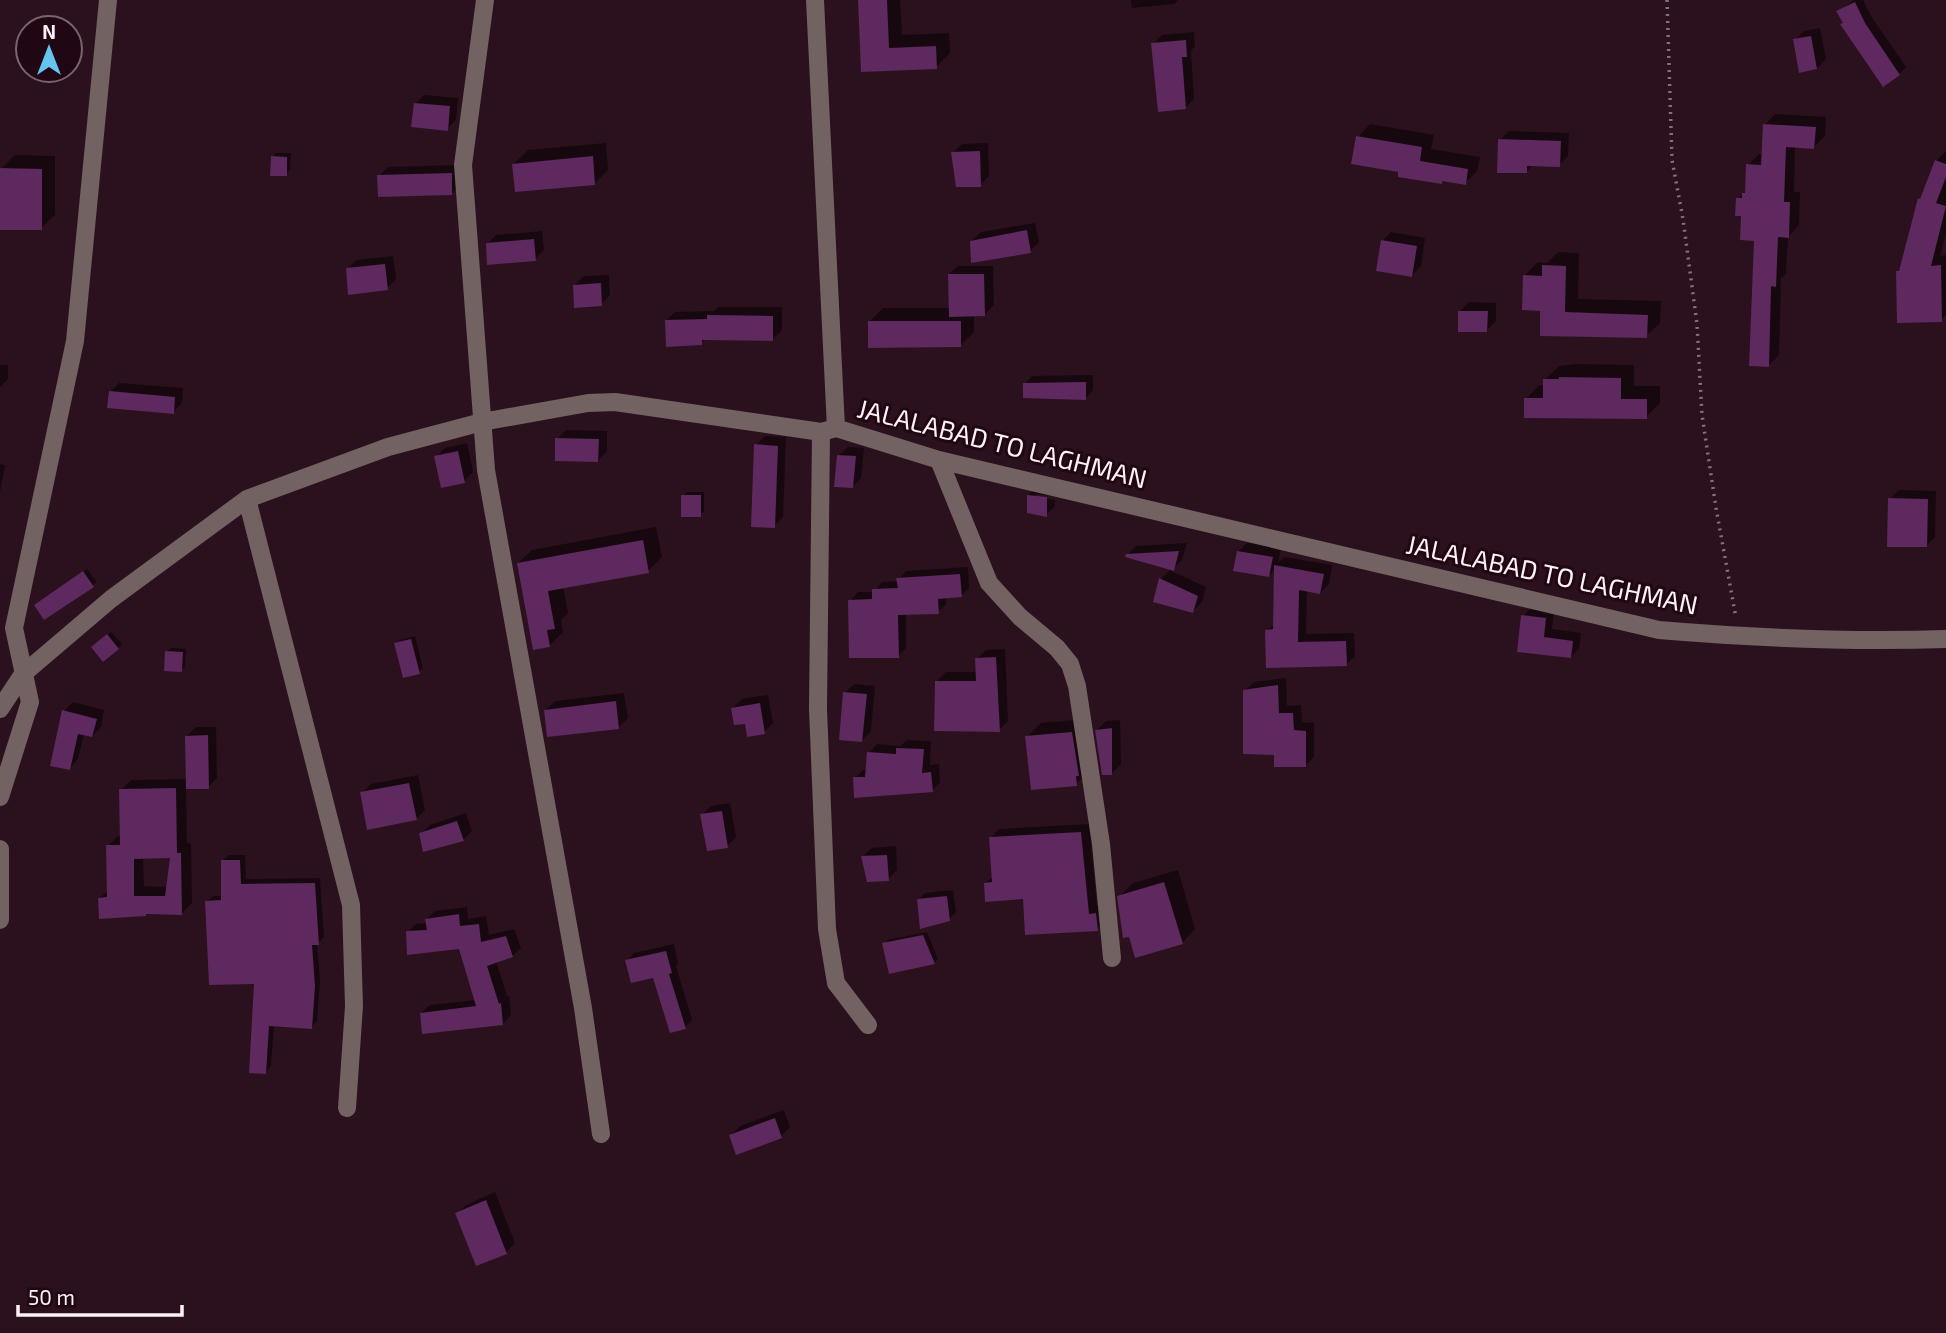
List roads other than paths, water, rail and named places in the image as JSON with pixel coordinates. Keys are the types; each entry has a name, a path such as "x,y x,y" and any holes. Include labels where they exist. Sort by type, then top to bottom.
{"street":[{"path":"0,797 30,702 14,628 75,341 108,0"},
{"path":"485,0 463,165 486,470 583,1008 601,1134"},
{"path":"814,0 828,430 818,709 827,929 836,983 867,1025"},
{"name":"JALALABAD TO LAGHMAN","path":"0,709 23,674 111,599 247,499 388,447 482,422 588,403 615,401 828,430 939,460 1645,627 1740,637 1884,641 1946,639"},
{"path":"939,460 989,583 1020,617 1057,648 1069,664 1073,675 1101,844 1112,958"},
{"path":"247,499 351,905 354,1006 348,1108"},
{"path":"0,849 0,920"}]}
